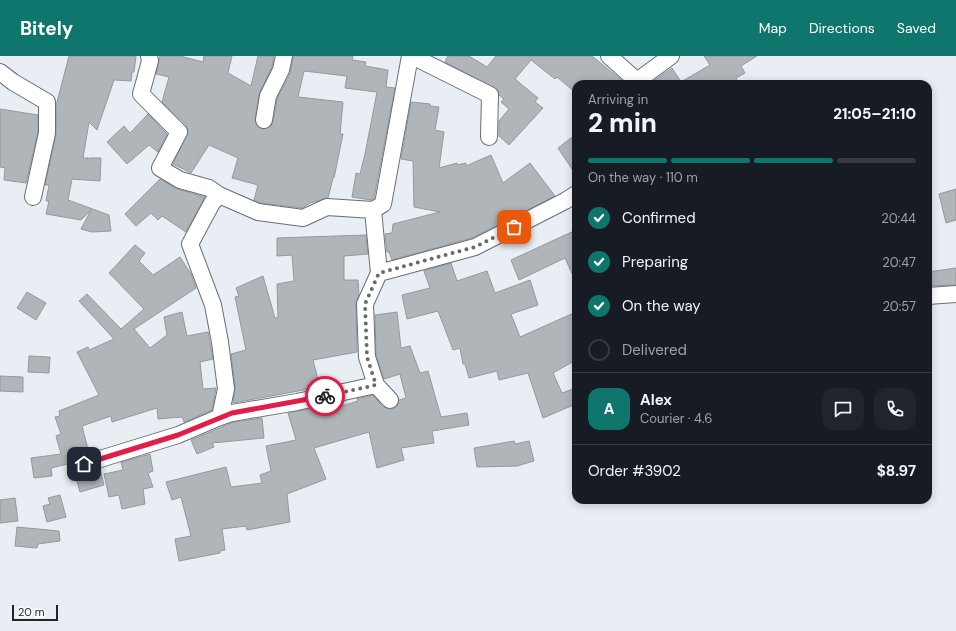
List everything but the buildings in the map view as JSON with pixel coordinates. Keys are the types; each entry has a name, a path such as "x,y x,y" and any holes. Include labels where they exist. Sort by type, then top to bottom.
{"street":[{"path":"149,56 150,61 141,94 179,132 160,168 180,180 209,188 219,195 258,212 303,218 327,207 373,210 383,204 411,56 490,95 490,137"},
{"path":"264,120 268,96 281,70 284,56"},
{"path":"609,56 635,80"},
{"path":"640,80 671,56"},
{"path":"0,72 13,82 47,102 47,133 32,197"},
{"path":"219,195 212,203 190,244 213,304 220,342 226,389 220,417"},
{"path":"379,273 475,247 572,197"},
{"path":"373,210 379,273 365,304 367,357 376,385 390,400"},
{"path":"932,296 956,294"},
{"path":"84,464 178,435 232,413 297,402 376,385"}],"way so far":[{"path":"325,396 376,385 367,357 365,304 379,273 475,247 514,227"}],"route":[{"path":"84,464 178,435 232,413 325,396"}]}
